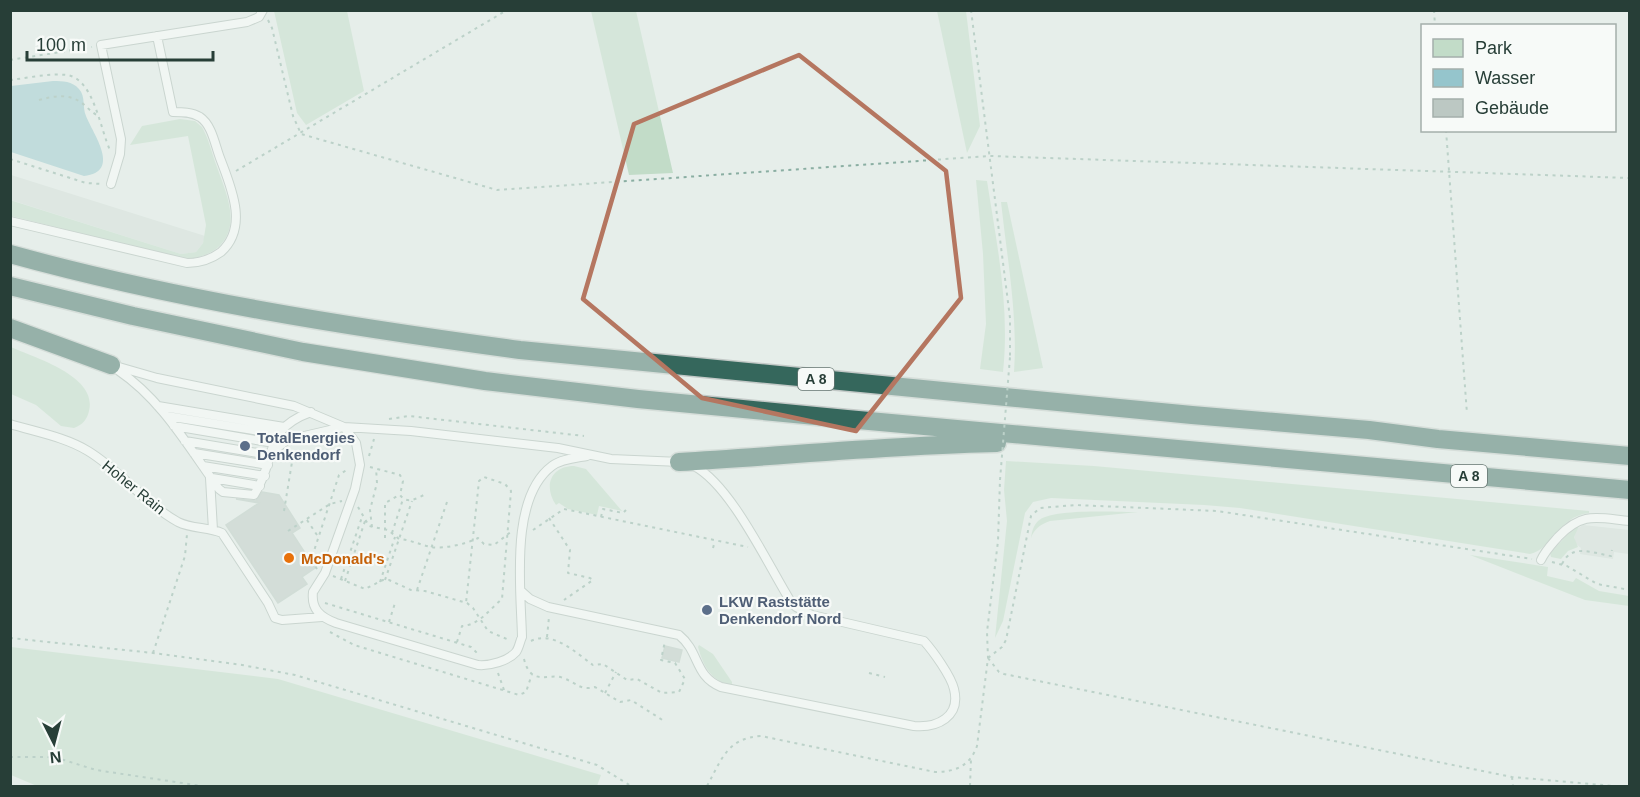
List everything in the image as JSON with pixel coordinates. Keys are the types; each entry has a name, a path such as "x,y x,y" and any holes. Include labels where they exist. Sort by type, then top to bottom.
{"highway":[{"name":"A 8","path":"10,254 238,306 418,336 520,350 1629,456"},
{"name":"A 8","path":"10,286 133,316 303,352 485,381 638,399 1086,442 1629,490"},
{"path":"10,328 111,365"},
{"path":"679,462 885,447 1086,442"}],"lane":[{"path":"111,184 121,139 101,45 248,22 256,19 262,12"},
{"path":"10,221 177,262 201,262 222,251 231,240 235,230 236,216 227,176 205,121 194,114 173,112 157,36"},
{"path":"111,365 134,380 158,406 219,489 228,493 254,495 265,476 278,434 294,419 311,412"},
{"path":"111,365 157,378 281,403 311,412 344,427 356,443 360,457 355,489 326,573 313,592 315,609 322,617"},
{"path":"158,406 258,433 274,443"},
{"path":"165,416 258,433 278,434"},
{"name":"Hoher Rain","path":"10,424 80,446 101,459 152,504 175,519 192,527 213,530"},
{"path":"173,426 239,429"},
{"path":"258,433 284,427"},
{"path":"183,440 235,451 271,454 287,440 344,427 411,431 558,448 589,456 679,462 696,466 710,475 724,492 791,602 803,612 822,618 924,641 951,681 954,690 954,704 944,721 932,727 914,726 721,687 712,684 700,670 692,649 680,635 550,608 530,599 521,591"},
{"path":"192,453 253,465 268,465"},
{"path":"210,477 213,530 225,537 268,603 275,618 282,620 322,617 478,666 495,664 516,652 523,645 521,531 531,493 551,466 566,460 589,456"},
{"path":"201,465 265,476"},
{"path":"210,477 260,486"},
{"path":"1541,560 1546,550 1568,526 1577,521 1594,518 1629,521"}],"path":[{"path":"227,176 302,134 507,10"},
{"path":"970,786 971,759 977,746 988,658 987,632 1001,510 1000,480 1011,357 1010,318 971,10"},
{"path":"262,12 272,28 293,116 302,134 497,190 990,156 1629,177"},
{"path":"10,60 101,45"},
{"path":"10,80 58,75 72,76 87,89 111,153 118,160"},
{"path":"39,100 58,96 71,97 97,115"},
{"path":"1446,132 1467,414"},
{"path":"10,159 86,183 111,184"},
{"path":"368,467 374,421 409,416 584,436"},
{"path":"284,511 293,456"},
{"path":"372,527 370,510 377,483 376,468 400,475 403,481 400,495 403,499 412,501 426,494"},
{"path":"457,642 462,627 470,626 480,620 501,599 511,491 505,484 483,477 479,481 466,603"},
{"path":"385,538 386,502 400,495"},
{"path":"392,533 403,499"},
{"path":"417,590 448,499"},
{"path":"288,531 330,504 339,501 358,507 372,527 385,529 397,538 409,539 432,547 453,546 478,538 484,544 494,545 511,531 531,531 564,509 759,549"},
{"path":"380,582 412,501"},
{"path":"330,504 311,562 317,570 365,589 385,580 466,603 473,608 488,631 523,645 535,639 547,637 558,641 593,665 603,664 627,680 637,679 662,693 679,692 685,679 675,663 661,660 667,632"},
{"path":"988,658 1002,647 1006,640 1031,516 1040,508 1050,506 1142,507 1236,513 1562,564 1597,584 1629,590"},
{"path":"601,518 603,509 623,513 626,510"},
{"path":"341,579 363,516"},
{"path":"547,637 551,601 566,599 593,580 568,573 570,550 549,518"},
{"path":"307,519 319,538"},
{"path":"345,581 366,521"},
{"path":"385,580 397,538"},
{"path":"713,548 715,541"},
{"path":"153,654 158,634 174,596 187,544"},
{"path":"1562,564 1566,557 1574,551 1611,556 1612,550"},
{"path":"313,599 471,646"},
{"path":"389,622 395,603"},
{"path":"10,639 242,665 296,675 597,765 631,786"},
{"path":"523,645 524,662 532,674 544,678 560,676 585,689 595,687 620,702 631,700 664,720"},
{"path":"988,658 999,672 1004,674 1512,777 1613,786"},
{"path":"495,664 504,690"},
{"path":"605,693 616,672"},
{"path":"870,674 885,677"},
{"path":"707,786 726,752 736,742 748,737 761,736 935,772 957,769 971,759"},
{"path":"10,757 56,758 96,770 202,786"},
{"path":"1512,777 1512,786"}],"highlighted area":[{"path":"799,55 946,171 961,298 856,431 702,398 583,299 634,124"}],"shaded area":[{"path":"11,175 205,236 203,243 196,252 181,254 11,200"},
{"path":"1583,525 1629,530 1629,554 1614,552 1613,559 1580,554 1581,548 1575,543 1574,534"}],"green space":[{"path":"274,11 347,11 364,91 306,125 297,113"},
{"path":"591,11 636,11 673,173 629,175"},
{"path":"937,11 966,11 980,126 967,153"},
{"path":"180,119 195,121 202,127 228,199 231,220 229,231 213,251 185,259 11,216 10,200 181,254 196,252 203,243 206,225 188,136 130,145 142,126"},
{"path":"976,180 987,181 998,252 1005,324 1003,372 980,369 986,324 983,254"},
{"path":"1001,202 1007,202 1043,368 1014,372 1013,308"},
{"path":"11,347 49,363 75,378 84,388 89,399 89,411 82,424 74,428 61,426 36,405 11,394"},
{"path":"1006,461 1094,466 1589,511 1589,513 1570,520 1544,546 1530,554 1240,508 1051,498 1033,502 1025,513 1003,621 995,638 1007,521 1004,490"},
{"path":"574,466 586,469 622,511 599,506 597,515 568,509 559,503 556,505 550,491 552,478 560,469"},
{"path":"1138,512 1050,521 1038,527 1031,538 1038,521 1056,514"},
{"path":"1579,526 1574,537 1578,547 1568,551 1561,559 1551,557 1550,553 1572,530"},
{"path":"1470,555 1548,567 1547,576 1573,582 1576,578 1599,591 1629,596 1629,606 1585,600"},
{"path":"699,645 713,654 732,685 719,680 709,672 700,654"},
{"path":"11,647 278,679 601,775 597,786 37,786 11,775"}],"water":[{"path":"53,81 70,83 81,92 86,116 102,151 101,167 95,173 84,176 11,152 11,86"}],"building":[{"path":"262,492 279,495 300,528 292,533 315,568 302,577 307,584 278,603 226,525 259,503 236,499 256,501"},
{"path":"665,646 682,650 679,662 662,658"}],"place":[{"name":"TotalEnergies Denkendorf","path":"245,446"},
{"name":"McDonald's","path":"289,558"},
{"name":"LKW Raststätte Denkendorf Nord","path":"707,610"}]}
